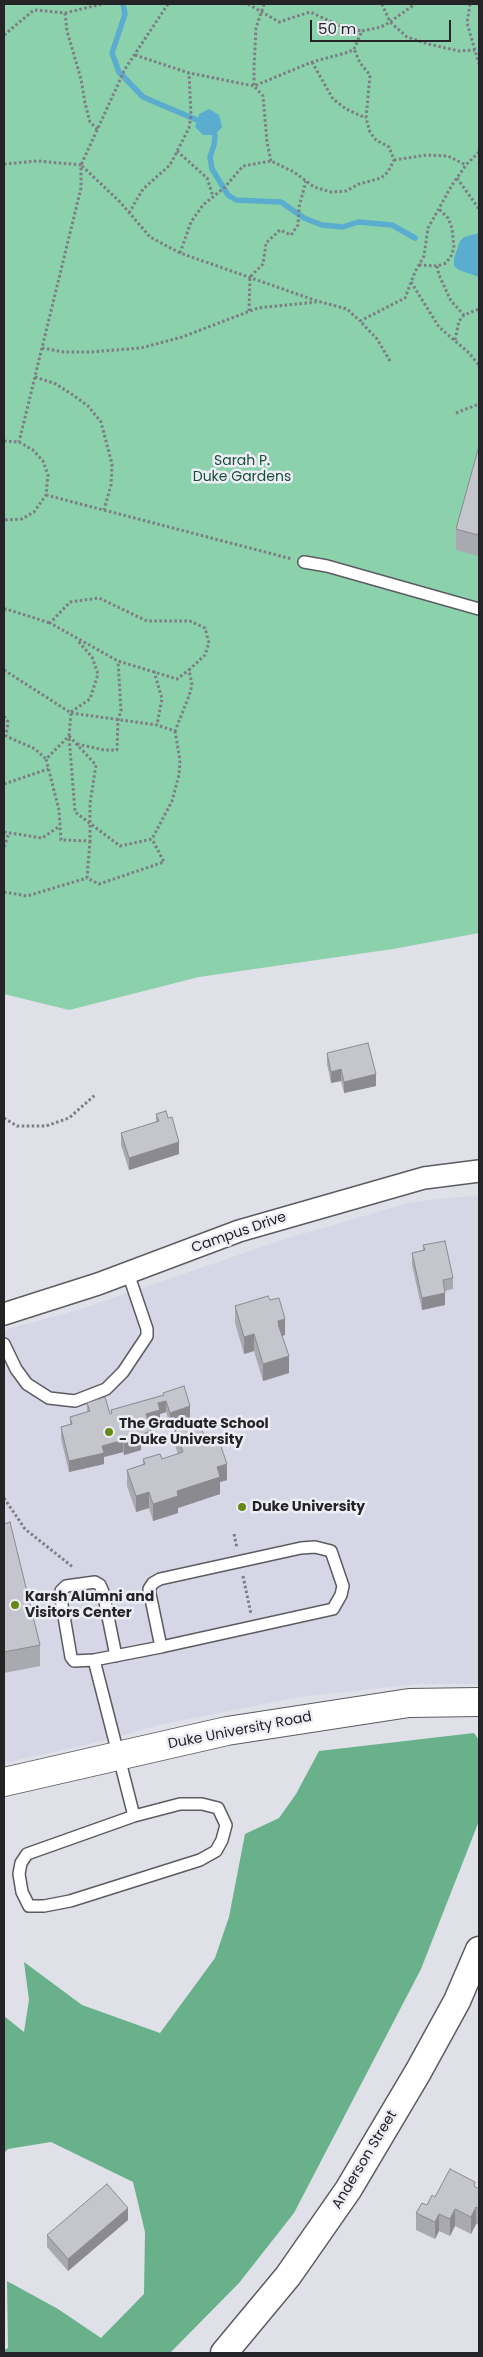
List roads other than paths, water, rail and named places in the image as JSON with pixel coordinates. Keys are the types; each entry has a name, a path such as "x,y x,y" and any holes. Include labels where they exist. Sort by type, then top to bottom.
{"main road":[{"name":"Duke University Road","path":"4,1782 227,1731 304,1718 409,1703 479,1702"}],"street":[{"name":"Campus Drive","path":"4,1314 128,1273 239,1230 424,1178 479,1171"},
{"name":"Anderson Street","path":"224,2353 288,2276 348,2190 418,2072 457,2001 479,1950"}],"lane":[{"path":"304,562 327,566 479,609"},
{"path":"6,1349 16,1369 27,1384 49,1398 75,1401 106,1389 123,1372 145,1341 147,1329 128,1273"},
{"path":"116,1656 100,1585 95,1582 66,1586 62,1591 60,1599 71,1657 74,1661 94,1660 116,1656 161,1647 333,1609 341,1595 343,1586 331,1551 315,1547 301,1548 153,1582 149,1589 161,1647"},
{"path":"94,1660 134,1816"},
{"path":"180,1804 202,1804 218,1808 226,1825 222,1840 216,1851 200,1860 70,1901 44,1906 29,1906 22,1892 19,1874 21,1863 28,1854 134,1816 180,1804"}],"water":[{"path":"209,109 219,115 222,127 215,135 203,135 195,127 199,114"},
{"path":"479,233 479,277 459,270 454,266 454,258 460,241 464,237"}],"waterway":[{"path":"123,4 125,14 112,53 119,72 143,97 197,120"},
{"path":"215,135 210,157 212,169 228,195 236,200 281,202 304,218 322,225 343,227 358,222 392,225 415,238"}],"place":[{"name":"The Graduate School - Duke University","path":"109,1432"},
{"name":"Duke University","path":"242,1507"},
{"name":"Karsh Alumni and Visitors Center","path":"15,1605"}],"park label":[{"name":"Sarah P. Duke Gardens","path":"242,470"}]}
